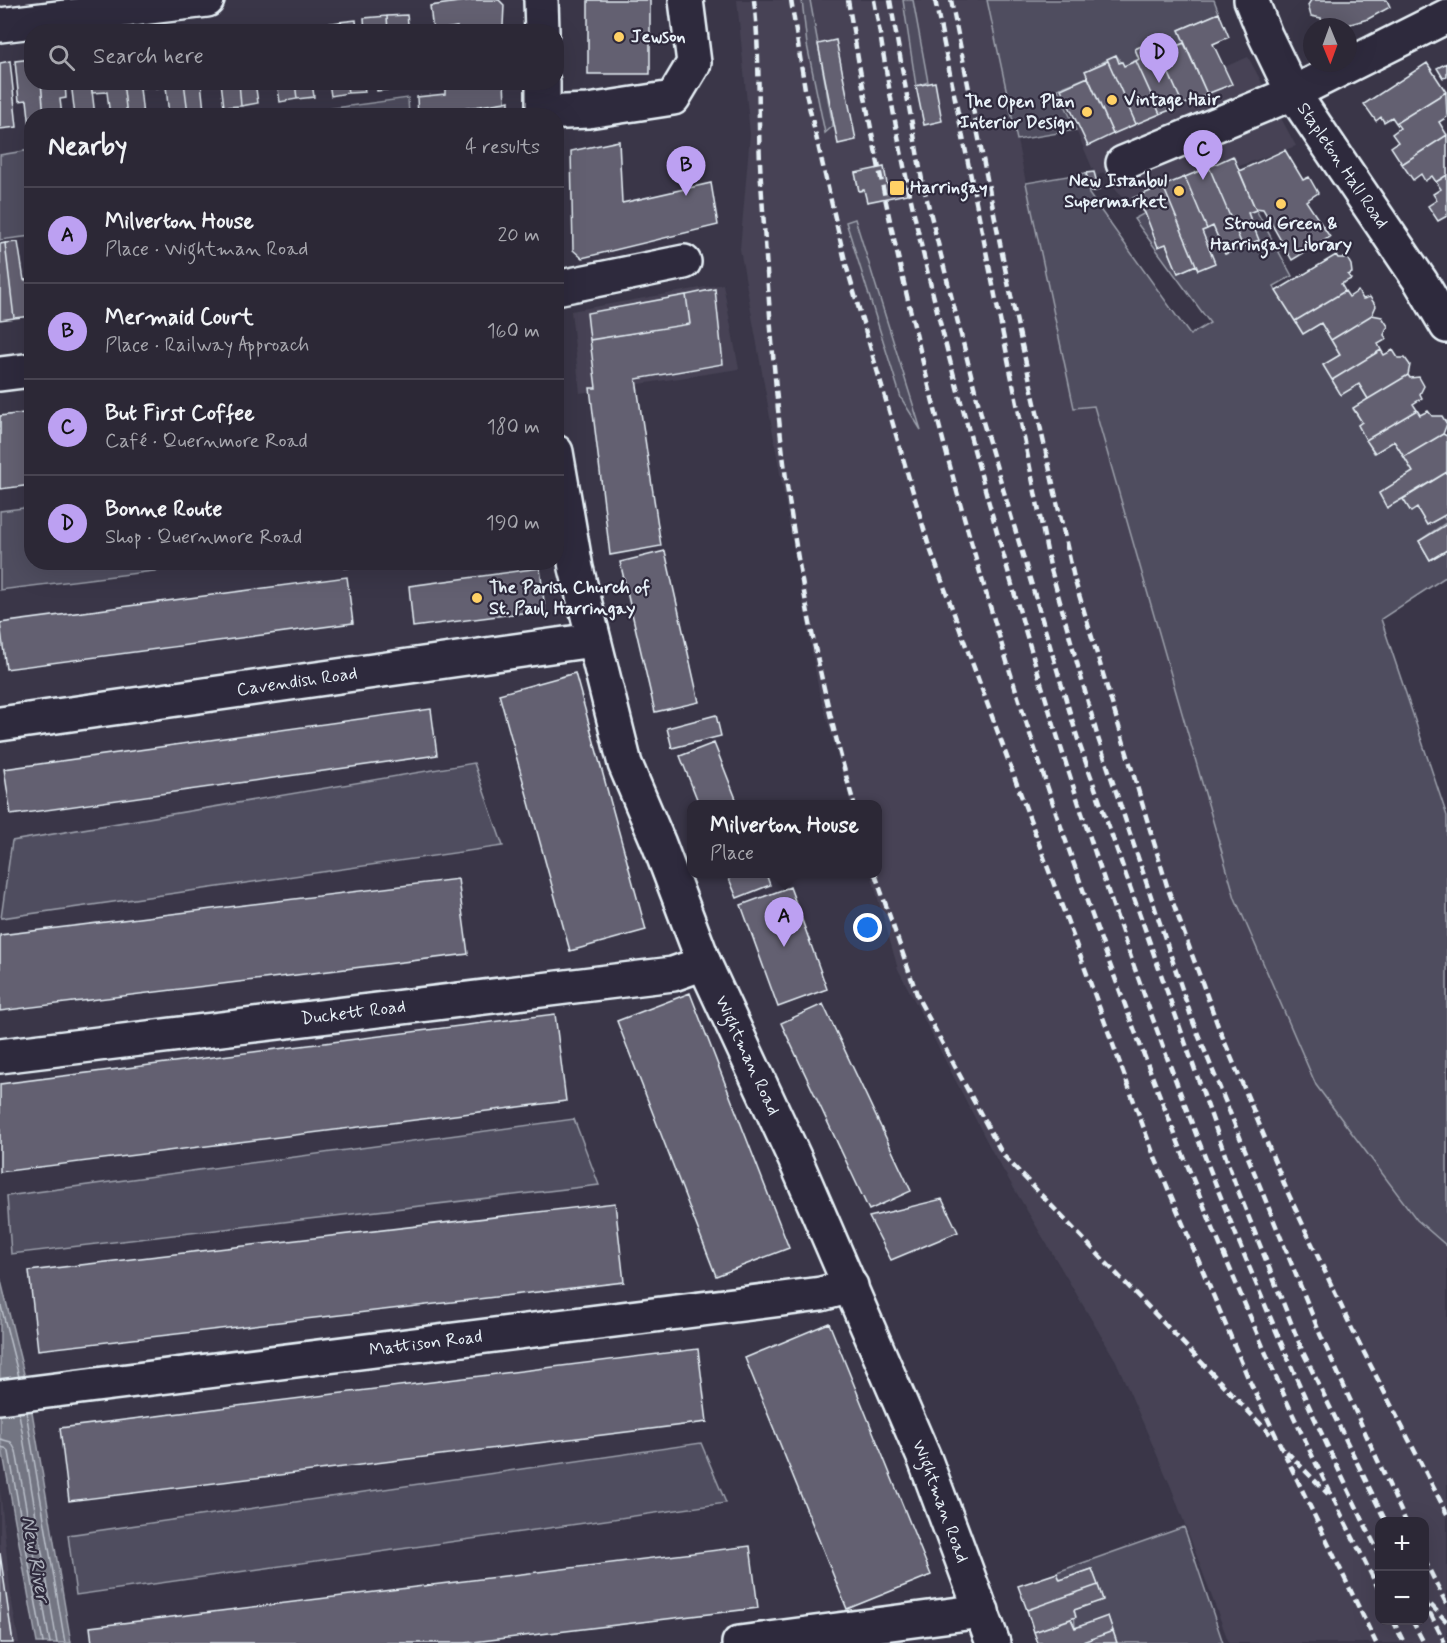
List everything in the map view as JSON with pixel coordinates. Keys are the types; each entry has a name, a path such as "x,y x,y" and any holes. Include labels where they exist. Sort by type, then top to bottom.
{"street":[{"path":"0,25 122,5 207,0"},
{"path":"541,0 542,24"},
{"path":"543,104 588,111 673,98 694,63 686,0"},
{"name":"Stapleton Hall Road","path":"1251,0 1265,36 1293,93 1421,282 1447,326"},
{"path":"1123,163 1293,93 1447,15"},
{"path":"564,286 684,262"},
{"path":"0,374 24,371"},
{"name":"Wightman Road","path":"564,498 576,568 625,764 659,844 704,963 851,1286 906,1420 925,1460 993,1643"},
{"name":"Cavendish Road","path":"2,723 593,640"},
{"name":"Duckett Road","path":"0,1056 673,974 704,963"},
{"name":"Mattison Road","path":"0,1397 809,1296 851,1286"},
{"path":"739,1643 982,1611"}],"shaded area":[{"path":"737,0 987,0 1074,407 1094,406 1235,898 1316,1085 1417,1220 1447,1246 1447,1643 1229,1643 1171,1487 1116,1361 993,1153 898,969 872,878 882,878 882,800 850,800 819,691 740,249 750,134"},
{"path":"802,0 810,0 833,126 825,133 807,45"},
{"path":"903,0 913,0 928,82 916,86"},
{"path":"987,0 1214,0 1219,13 1179,30 1184,43 1172,48 1169,41 1147,50 1144,45 1135,49 1139,59 1124,66 1116,55 1086,71 1088,77 1058,89 1076,130 1017,140"},
{"path":"1248,57 1296,146 1128,205 1103,172 1096,177 1076,130"},
{"path":"408,98 409,108 334,108"},
{"path":"24,151 24,237 0,240 0,155"},
{"path":"1085,173 1089,194 1190,335 1210,323 1134,219 1145,213 1158,246 1166,244 1178,273 1196,265 1202,231 1213,226 1225,254 1259,241 1248,213 1256,210 1292,276 1274,286 1276,291 1303,334 1321,323 1340,355 1323,365 1341,394 1359,384 1368,399 1353,409 1362,422 1358,425 1374,453 1394,441 1413,472 1379,494 1387,507 1403,499 1411,511 1417,508 1427,525 1443,516 1447,522 1419,541 1430,560 1447,550 1447,576 1381,619 1447,816 1447,1246 1417,1220 1316,1085 1235,898 1094,406 1074,408 1026,183"},
{"path":"855,219 921,430 901,398 846,222"},
{"path":"723,284 739,369 580,393 571,311"},
{"path":"24,508 24,570 162,570 0,590 0,511"},
{"path":"474,763 503,846 1,918 12,841"},
{"path":"574,1119 599,1185 11,1254 7,1196"},
{"path":"701,1443 726,1503 76,1595 68,1535"},
{"path":"0,1488 11,1597 19,1643 0,1643"},
{"path":"1184,1527 1223,1643 1117,1643 1108,1617 1075,1628 1074,1610 1103,1599 1092,1569 1060,1580 1057,1572"}],"water":[{"name":"New River","path":"0,1277 29,1394 71,1643 37,1643 0,1437"}],"building":[{"path":"473,0 499,0 504,5 503,24 432,24 430,6"},
{"name":"Jewson","path":"588,0 650,0 650,74 588,74"},
{"path":"1311,0 1387,0 1390,7 1357,22 1357,18 1311,16 1308,5"},
{"path":"1219,13 1229,37 1213,44 1232,84 1207,94 1179,30"},
{"path":"407,15 408,24 388,24 387,16"},
{"path":"387,16 388,24 364,24 364,18"},
{"path":"356,20 356,24 339,24 339,22"},
{"path":"836,40 856,140 838,144 818,44"},
{"path":"1169,41 1172,48 1184,43 1207,94 1183,105 1157,47"},
{"path":"1144,45 1147,50 1157,47 1183,105 1160,114 1136,61 1139,59 1135,49"},
{"path":"1116,55 1119,63 1122,62 1124,66 1136,61 1160,114 1136,124 1107,59"},
{"path":"24,60 24,90 42,90 43,108 28,108 27,100 19,101 15,61"},
{"path":"10,61 17,127 0,129 0,63"},
{"name":"Vintage Hair","path":"1108,61 1136,124 1113,134 1085,71"},
{"path":"1427,63 1446,92 1396,123 1392,117 1384,122 1381,117 1376,121 1364,104"},
{"path":"1447,63 1447,77 1443,78 1437,68"},
{"name":"The Open Plan Interior Design","path":"1088,77 1113,134 1088,146 1061,89"},
{"path":"935,82 942,121 924,125 916,86"},
{"path":"42,90 66,90 66,98 60,99 61,108 43,108"},
{"path":"72,90 92,90 94,108 74,108"},
{"path":"92,90 124,90 126,108 109,108 107,92 92,93"},
{"path":"124,90 140,90 142,108 126,108"},
{"path":"166,90 185,90 187,108 168,108"},
{"path":"185,90 202,90 204,108 187,108"},
{"path":"222,90 240,90 241,106 224,107"},
{"path":"240,90 256,90 258,103 241,106"},
{"path":"278,90 296,90 297,99 280,102"},
{"path":"296,90 313,90 314,97 297,99"},
{"path":"330,90 347,90 348,93 331,96"},
{"path":"347,90 365,90 365,92 348,93"},
{"path":"445,90 504,90 505,102 468,108 418,108 417,97 445,94"},
{"path":"1446,92 1447,117 1439,122 1447,135 1402,164 1391,147 1398,142 1392,134 1400,128 1396,123"},
{"path":"509,101 509,108 471,108"},
{"path":"1447,135 1447,175 1436,182 1432,176 1425,181 1421,174 1413,180 1402,164"},
{"path":"619,141 622,203 711,183 718,225 582,258 573,250 571,151"},
{"name":"Stroud Green & Harringay Library","path":"1285,150 1303,180 1309,177 1318,193 1306,201 1330,237 1292,260 1263,209 1255,208 1239,171"},
{"path":"1233,156 1256,210 1248,213 1259,240 1243,247 1209,167"},
{"path":"884,167 887,184 904,181 907,194 867,202 864,190 859,191 855,173"},
{"path":"1209,167 1243,247 1225,254 1213,226 1207,229 1185,177"},
{"path":"1094,172 1099,190 1091,192 1086,173"},
{"path":"1447,175 1447,216 1438,221 1428,206 1437,200 1433,194 1441,189 1436,182"},
{"path":"1185,177 1207,229 1202,231 1215,263 1198,270 1163,186"},
{"path":"1163,186 1196,265 1178,273 1166,244 1158,247 1145,213 1133,198"},
{"path":"18,242 24,280 24,317 14,318 5,243"},
{"path":"5,243 14,318 0,320 0,244"},
{"path":"1336,255 1338,258 1347,258 1351,265 1352,273 1348,275 1351,279 1341,284 1345,291 1295,321 1276,291"},
{"path":"715,289 723,364 636,379 661,546 610,555 590,388 596,388 590,340 690,324 686,295"},
{"path":"1345,291 1349,297 1358,291 1363,299 1370,297 1376,306 1372,315 1331,340 1321,323 1303,334 1295,321"},
{"path":"686,295 690,324 590,340 587,313"},
{"path":"1372,315 1382,317 1388,326 1384,335 1387,339 1378,344 1381,350 1332,380 1323,365 1340,355 1331,340"},
{"path":"1381,350 1384,355 1393,350 1398,358 1405,358 1410,365 1408,375 1368,399 1359,384 1341,395 1332,380"},
{"path":"1408,375 1410,378 1419,377 1424,386 1420,394 1422,398 1413,404 1417,410 1366,440 1358,425 1362,422 1353,408"},
{"path":"1417,410 1420,415 1428,411 1432,416 1442,416 1447,424 1443,434 1404,457 1394,441 1375,453 1366,440"},
{"path":"24,413 24,486 0,489 0,416"},
{"path":"1443,434 1447,436 1447,472 1387,508 1379,493 1413,472 1404,457"},
{"path":"1447,472 1447,514 1427,525 1417,508 1411,512 1403,499"},
{"path":"1447,524 1447,550 1430,560 1419,541"},
{"path":"665,551 699,702 655,712 620,562"},
{"name":"The Parish Church of St. Paul, Harringay","path":"540,570 545,610 413,627 409,586"},
{"path":"347,577 353,623 6,669 0,623"},
{"path":"575,673 646,930 570,951 499,694"},
{"path":"431,709 437,755 11,815 4,769"},
{"path":"716,715 721,736 672,748 667,728"},
{"path":"714,743 736,800 697,800 680,756"},
{"path":"729,878 767,878 770,885 737,898"},
{"path":"458,879 468,954 0,1011 0,935"},
{"path":"790,887 827,989 778,1007 741,905"},
{"path":"690,993 789,1248 716,1276 617,1021"},
{"path":"823,1004 911,1191 869,1210 781,1023"},
{"path":"555,1014 566,1101 0,1172 0,1084"},
{"path":"942,1199 958,1232 891,1260 869,1217"},
{"path":"615,1203 624,1282 38,1350 29,1271"},
{"path":"829,1323 931,1575 847,1609 745,1358"},
{"path":"698,1349 707,1422 69,1501 60,1428"},
{"path":"750,1546 758,1608 465,1643 92,1643 90,1627"},
{"path":"0,1553 13,1643 0,1643"},
{"path":"1092,1569 1098,1585 1027,1610 1018,1586 1057,1573 1060,1580"},
{"path":"1098,1585 1103,1600 1074,1610 1076,1617 1034,1632 1027,1610"},
{"path":"1108,1616 1113,1631 1080,1643 1038,1643 1034,1632 1071,1619 1075,1628"},
{"path":"1113,1631 1117,1643 1080,1643"}],"railway":[{"path":"754,0 761,181 782,450 797,553 816,654 853,800"},
{"path":"791,0 805,89 846,265 928,543 1153,1153 1249,1380 1376,1643"},
{"path":"848,0 881,177 921,353 967,528 1020,702 1078,875 1140,1045 1207,1213 1289,1406 1375,1582"},
{"path":"874,0 909,192 942,331 1022,621 1089,833 1124,939 1201,1148 1308,1405 1375,1546"},
{"path":"890,0 922,180 983,422 1079,743 1235,1183 1302,1350 1384,1517"},
{"path":"935,0 1050,566 1098,738 1193,1022 1320,1334 1404,1517"},
{"path":"951,0 1007,278 1074,578 1168,889 1218,1026 1288,1193 1353,1331 1447,1514"},
{"path":"876,878 919,1000 1003,1155 1270,1434"},
{"path":"1286,1451 1328,1494"},
{"path":"1429,1569 1447,1605"},
{"path":"1431,1605 1447,1622"},
{"path":"1429,1611 1445,1643"},
{"path":"1395,1625 1404,1643"},
{"path":"1415,1625 1424,1643"}],"place":[{"name":"Jewson","path":"619,37"},
{"name":"Bonne Route","path":"1159,83"},
{"name":"Vintage Hair","path":"1112,100"},
{"name":"The Open Plan Interior Design","path":"1087,112"},
{"name":"But First Coffee","path":"1203,180"},
{"name":"Harringay","path":"897,188"},
{"name":"New Istanbul Supermarket","path":"1179,191"},
{"name":"Mermaid Court","path":"686,196"},
{"name":"Stroud Green & Harringay Library","path":"1281,204"},
{"name":"The Parish Church of St. Paul, Harringay","path":"477,598"},
{"name":"Milverton House","path":"784,947"}]}
